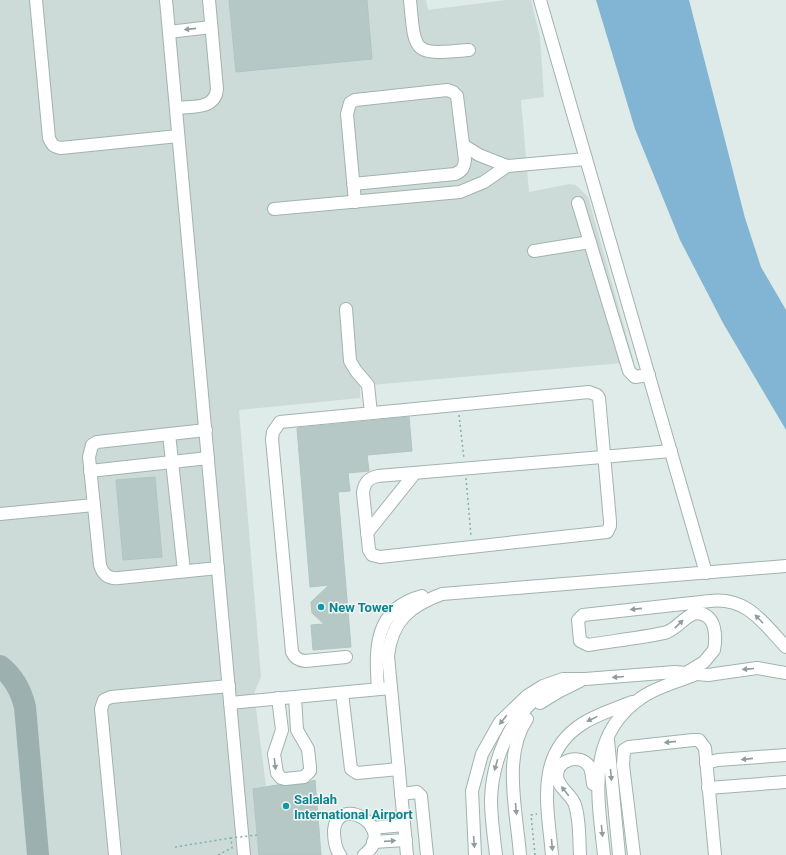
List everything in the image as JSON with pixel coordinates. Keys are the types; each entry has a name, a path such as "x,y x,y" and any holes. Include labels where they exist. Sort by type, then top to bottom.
{"street":[{"path":"36,0 49,138 51,144 61,148 178,136"},
{"path":"166,0 244,855"},
{"path":"176,108 206,105 212,102 216,96 217,89 209,0"},
{"path":"410,0 414,37 418,46 426,52 435,53 469,50"},
{"path":"540,0 706,573"},
{"path":"169,32 211,27"},
{"path":"353,184 455,174 464,166 459,102 457,96 453,92 447,90 355,100 350,102 347,114 353,184 355,202"},
{"path":"463,144 480,155 507,166 586,159"},
{"path":"274,209 460,192 484,182 507,166"},
{"path":"578,203 629,371 635,377 649,375"},
{"path":"534,250 590,242"},
{"path":"346,309 350,361 368,385 371,413"},
{"path":"346,657 305,661 294,657 292,652 273,432 280,422 287,420 593,392 599,398 604,456 610,521 610,526 607,532 380,557 372,555 369,550 363,493 363,486 372,477 415,473 604,456 670,450"},
{"path":"206,430 97,442 92,445 89,451 90,471 100,565 106,576 119,578 218,568"},
{"path":"169,434 184,571"},
{"path":"90,471 208,458"},
{"path":"367,532 415,473"},
{"path":"0,514 94,505"},
{"path":"378,689 376,649 379,637 386,622 396,609 412,599 429,594 786,566"},
{"path":"407,855 388,656 391,637 395,628 407,612 414,606 442,594"},
{"path":"552,855 547,776 554,754 562,743 581,725 691,674 714,650 714,624 706,615 701,613 689,616 667,633 588,645 585,645 580,641 578,620 583,615 716,600 731,601 749,609 786,647"},
{"path":"475,855 472,790 476,772 490,738 500,722 527,696 552,682 580,679 675,672 714,674 757,668 786,673"},
{"path":"496,855 491,802 494,771 505,742 531,707 580,679"},
{"path":"115,855 101,709 104,700 112,697 229,686"},
{"path":"230,703 391,688"},
{"path":"342,692 350,769 357,773 399,769"},
{"path":"278,698 281,737 274,754 276,773 278,776 285,779 304,776 310,771 308,749 299,735 295,697"},
{"path":"604,855 599,806 598,773 603,748 608,736 618,720 640,698"},
{"path":"520,855 513,775 514,754 519,732 531,707"},
{"path":"281,737 299,735"},
{"path":"608,736 619,855"},
{"path":"634,855 623,753 629,747 693,740 699,740 705,748 715,855"},
{"path":"706,763 718,760 786,755"},
{"path":"580,855 575,805 561,787 557,776 558,771 565,762 570,760 580,760 589,767 599,806"},
{"path":"708,788 786,782"},
{"path":"402,794 417,792 421,796 427,855"},
{"path":"340,855 336,850 334,834 337,820 342,816 349,814 363,817 372,828 373,842 370,849 364,855"},
{"path":"372,828 404,825"},
{"path":"373,842 406,840"}],"path":[{"path":"535,855 531,815 538,814 538,821"},
{"path":"175,847 257,835"},
{"path":"218,855 232,848 231,838"}],"shaded area":[{"path":"0,0 426,0 428,10 506,0 531,0 540,37 544,97 521,100 529,192 570,184 576,185 588,197 634,362 360,386 360,398 239,410 261,677 254,693 266,786 315,780 321,855 0,855"}],"water":[{"path":"596,0 689,0 745,218 761,267 786,310 786,430 723,323 680,240 635,129"}],"building":[{"path":"229,0 367,0 372,59 236,72"},
{"path":"409,417 412,451 367,455 369,471 348,473 350,491 338,492 351,647 313,650 311,625 324,624 312,613 311,602 329,585 310,587 297,428"},
{"path":"155,477 162,557 123,560 116,480"},
{"name":"Salalah International Airport","path":"315,780 321,855 259,855 253,789 278,785 286,786 305,784"}],"taxiway":[{"path":"0,666 16,684 25,707 38,855"}],"place":[{"name":"New Tower","path":"321,607"},
{"name":"Salalah International Airport","path":"286,806"}]}
